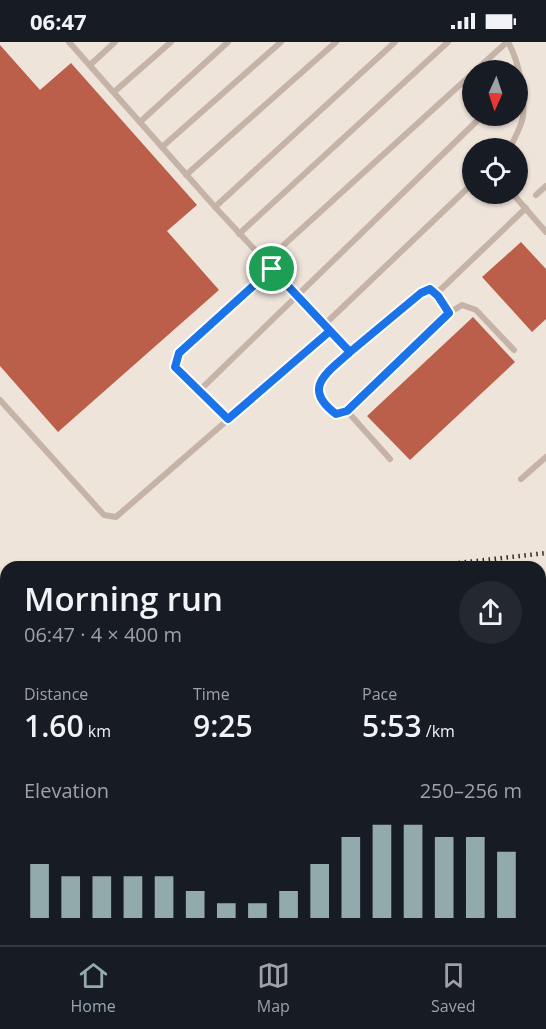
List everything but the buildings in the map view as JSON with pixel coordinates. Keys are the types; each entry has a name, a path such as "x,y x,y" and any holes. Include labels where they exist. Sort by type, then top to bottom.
{"lane":[{"path":"69,42 214,207 350,352"},
{"path":"90,65 115,42"},
{"path":"114,92 171,42"},
{"path":"140,122 228,42"},
{"path":"162,147 281,42"},
{"path":"186,175 336,42"},
{"path":"214,207 395,42"},
{"path":"239,234 448,42"},
{"path":"487,60 508,42 515,60"},
{"path":"265,262 462,83"},
{"path":"199,391 472,126"},
{"path":"536,195 546,186"},
{"path":"324,325 462,194"},
{"path":"522,204 546,231"},
{"path":"436,294 525,208"},
{"path":"228,419 175,367 179,353 272,269"},
{"path":"449,313 430,289 421,293 322,377 319,393 324,405 336,414 347,411 449,313 462,305 476,310 514,350"},
{"path":"0,400 104,515 116,517 330,331"},
{"path":"347,411 390,459"},
{"path":"520,479 546,457"}],"railway":[{"path":"476,561 546,553"}],"route":[{"path":"272,269 179,353 175,367 228,419 330,331 350,352 387,324 421,293 430,289 438,296 449,313 347,411 336,414 324,405 319,393 322,377 350,352 272,269"}]}
